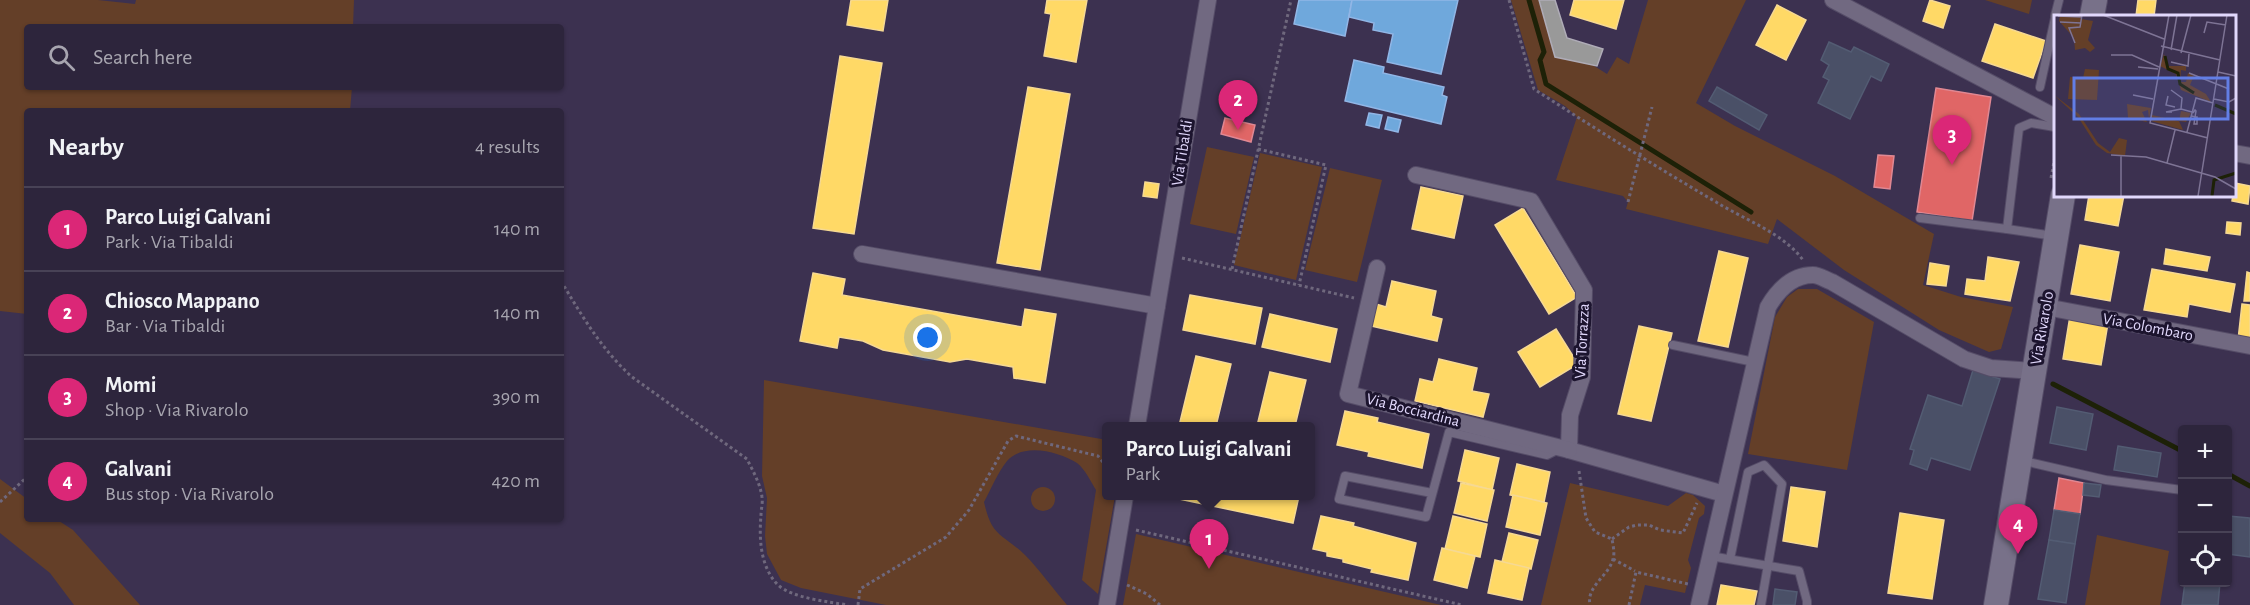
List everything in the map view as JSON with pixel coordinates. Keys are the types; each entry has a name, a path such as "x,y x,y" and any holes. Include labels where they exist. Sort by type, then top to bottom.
{"main road":[{"path":"2092,15 2095,0"},
{"name":"Via Rivarolo","path":"1996,605 2063,196"}],"street":[{"name":"Via Tibaldi","path":"1138,422 1208,0"},
{"path":"1833,0 2054,116"},
{"path":"2235,153 2250,156"},
{"name":"Via Torrazza","path":"1416,175 1531,201 1584,290 1582,377 1569,415 1569,450"},
{"path":"862,255 1157,306"},
{"name":"Via Bocciardina","path":"1377,268 1348,394 1569,450"},
{"path":"1699,605 1767,307 1778,291 1790,281 1814,275 1832,282 1964,359 1991,368 2035,371"},
{"name":"Via Colombaro","path":"2046,308 2250,346"},
{"path":"1569,450 1724,494"},
{"path":"1107,605 1124,500"}],"lane":[{"path":"2055,15 2059,0"},
{"path":"2040,87 2054,22"},
{"path":"2007,229 2019,128 2031,123 2054,127"},
{"path":"1920,218 2057,236"},
{"path":"1673,345 1754,362"},
{"path":"1432,493 1345,476 1339,499 1426,517 1449,432 1547,455 1569,450"},
{"path":"2020,460 2106,480 2178,489"},
{"path":"1730,559 1748,472 1764,465 1782,484 1761,605"},
{"path":"1710,556 1799,571 1807,605"}],"path":[{"path":"1232,269 1291,0"},
{"path":"1509,0 1534,88 1638,155 1771,233 1797,252 1814,275"},
{"path":"1628,202 1638,155 1652,108"},
{"path":"1257,149 1326,165 1299,285"},
{"path":"1165,255 1369,301"},
{"path":"564,286 594,335 616,362 632,377 747,459 758,479 762,499 762,556 779,585 805,597 848,605"},
{"path":"858,605 860,589 946,537 969,510 1008,441 1016,436 1098,456 1102,461"},
{"path":"1569,450 1586,518 1595,532 1612,539"},
{"path":"0,502 24,480"},
{"path":"1612,539 1629,527 1637,525 1649,525 1659,530 1683,533 1703,488"},
{"path":"1120,526 1462,605"},
{"path":"1590,605 1589,594 1613,559 1612,539"},
{"path":"1613,559 1636,572 1702,587"},
{"path":"1629,605 1636,572"},
{"path":"1111,581 1137,589 1160,605"}],"shaded area":[{"path":"0,0 98,0 135,4 136,0 354,0 353,24 24,24 24,90 352,90 350,108 24,108 24,314 0,311"},
{"path":"1511,0 1539,0 1556,57 1591,64 1607,74 1617,57 1629,64 1648,0 1746,0 1696,103 1735,126 1835,176 1934,234 1923,285 1961,297 2013,307 2001,349 1989,352 1939,330 1844,270 1777,219 1768,244 1626,209 1628,202 1623,196 1556,180 1577,117 1565,106 1538,90"},
{"path":"1985,0 2032,0 2029,14"},
{"path":"1207,147 1254,157 1236,234 1190,224"},
{"path":"1260,153 1322,167 1296,280 1234,265"},
{"path":"1330,168 1382,180 1357,282 1305,270"},
{"path":"1798,289 1817,289 1874,322 1847,470 1748,454 1775,317 1787,297"},
{"path":"764,380 1102,439 1102,500 1114,500 1098,594 1082,580 1096,490 1077,463 1061,455 1032,450 1014,455 998,475 984,502 994,529 1031,561 1067,605 886,605 801,588 781,580 767,554 765,536 767,498 762,476"},
{"path":"0,479 24,497 24,522 61,522 73,530 140,605 74,605 50,573 0,533"},
{"path":"1570,483 1668,506 1686,493 1693,495 1705,506 1704,514 1699,518 1688,560 1691,568 1685,593 1645,585 1640,605 1541,605"},
{"path":"1043,487 1051,491 1055,499 1051,507 1043,511 1035,507 1031,499 1035,491"},
{"path":"1136,534 1441,605 1123,605"},
{"path":"2097,535 2169,551 2160,605 2085,605"}],"building: Homes":[{"path":"851,0 888,0 883,31 847,25"},
{"path":"1047,0 1087,0 1076,62 1044,56 1051,14 1045,13"},
{"path":"1574,0 1624,0 1616,29 1570,15"},
{"path":"1930,0 1950,6 1943,28 1923,21"},
{"path":"2138,0 2156,0 2154,15 2136,15"},
{"path":"1777,5 1806,20 1786,60 1756,45"},
{"path":"1995,24 2046,41 2033,78 1982,61"},
{"path":"840,56 882,63 854,234 813,228"},
{"path":"1028,87 1070,94 1040,270 997,263"},
{"path":"1145,182 1159,184 1157,198 1143,196"},
{"path":"2235,183 2250,186 2248,204 2232,201 2233,196 2235,196"},
{"path":"1421,187 1463,196 1454,238 1412,229"},
{"path":"2089,196 2124,196 2118,226 2085,220"},
{"path":"1523,208 1577,297 1549,314 1495,225"},
{"path":"2227,222 2241,223 2240,235 2226,233"},
{"path":"2080,245 2119,252 2110,301 2071,294"},
{"path":"2166,249 2210,257 2207,271 2164,264"},
{"path":"1719,251 1748,258 1728,347 1698,341"},
{"path":"1988,257 2019,262 2010,301 1965,294 1967,279 1985,281"},
{"path":"1930,263 1949,266 1946,286 1927,284"},
{"path":"2152,269 2235,284 2230,312 2189,304 2187,317 2144,310"},
{"path":"2247,272 2250,273 2250,301 2244,301"},
{"path":"813,273 845,279 842,295 1022,327 1025,309 1056,314 1045,383 1014,378 1013,367 967,359 950,362 883,350 863,341 839,337 837,348 800,341"},
{"path":"1392,281 1436,291 1431,316 1442,319 1437,341 1371,326 1376,304 1386,307"},
{"path":"1190,295 1262,308 1255,344 1183,330"},
{"path":"2242,304 2250,305 2250,341 2238,340"},
{"path":"1270,314 1337,329 1330,362 1262,347"},
{"path":"2070,316 2108,323 2101,365 2063,359"},
{"path":"1639,326 1672,333 1651,421 1618,414"},
{"path":"1556,329 1578,364 1540,387 1518,352"},
{"path":"1196,356 1231,364 1217,422 1180,422"},
{"path":"1439,359 1477,368 1472,391 1489,394 1483,417 1415,401 1420,379 1433,382"},
{"path":"1270,372 1306,380 1296,422 1258,422"},
{"path":"1345,411 1378,418 1377,422 1429,434 1422,468 1368,456 1369,452 1337,445"},
{"path":"1465,450 1499,458 1492,490 1458,481"},
{"path":"1517,464 1550,472 1544,502 1510,495"},
{"path":"1461,483 1494,490 1487,521 1454,513"},
{"path":"1791,487 1825,492 1817,547 1783,541"},
{"path":"1513,495 1547,503 1540,535 1506,527"},
{"path":"1184,500 1298,500 1293,523"},
{"path":"1900,513 1944,520 1932,599 1888,593"},
{"path":"1321,516 1354,523 1353,526 1416,543 1408,580 1371,572 1372,569 1343,562 1343,559 1327,556 1327,552 1313,549"},
{"path":"1453,516 1487,524 1480,557 1445,549"},
{"path":"1509,533 1538,540 1531,569 1502,562"},
{"path":"1442,548 1475,556 1467,588 1434,580"},
{"path":"1495,560 1529,568 1522,600 1488,593"},
{"path":"1721,585 1757,591 1754,605 1717,605"}],"building: Shops":[{"path":"1936,88 1991,97 1972,221 1917,212"},
{"path":"1225,118 1255,125 1251,142 1221,134"},
{"path":"1878,155 1894,156 1890,189 1874,187"},
{"path":"2059,478 2084,483 2080,514 2054,510"}],"building: Schools":[{"path":"1299,0 1352,0 1345,36 1294,24"},
{"path":"1352,0 1458,0 1441,74 1387,62 1393,34 1373,30 1374,23 1349,17"},
{"path":"1354,60 1384,67 1383,73 1444,87 1442,95 1447,97 1441,124 1345,101"},
{"path":"1369,113 1382,115 1379,128 1366,125"},
{"path":"1388,117 1401,120 1398,132 1385,129"}],"building: Industry":[{"path":"1539,0 1555,0 1567,38 1603,49 1597,66 1555,57"}],"building: Other":[{"path":"1829,42 1851,52 1854,47 1889,64 1881,81 1871,76 1850,119 1818,103 1829,80 1823,77 1829,65 1821,60"},
{"path":"1717,87 1767,115 1759,130 1709,101"},
{"path":"1973,370 2000,379 1970,470 1931,458 1927,470 1910,464 1914,450 1910,449 1928,395 1962,406"},
{"path":"2057,407 2093,414 2086,450 2050,443"},
{"path":"2118,446 2161,453 2157,477 2114,470"},
{"path":"2084,483 2101,485 2099,497 2083,495"},
{"path":"2054,510 2080,514 2075,544 2049,540"},
{"path":"2232,516 2250,518 2250,557 2232,555"},
{"path":"2049,540 2075,544 2066,603 2038,599"},
{"path":"2184,587 2220,587 2218,605 2182,605"},
{"path":"1775,589 1797,592 1795,605 1773,605"}],"waterway":[{"path":"1529,0 1544,52 1540,60 1546,84 1751,212"},
{"path":"2053,384 2178,449"},
{"path":"2232,476 2250,486"}],"place":[{"name":"Chiosco Mappano","path":"1238,130"},
{"name":"Momi","path":"1952,165"},
{"name":"Galvani","path":"2018,554"},
{"name":"Parco Luigi Galvani","path":"1209,569"}]}
